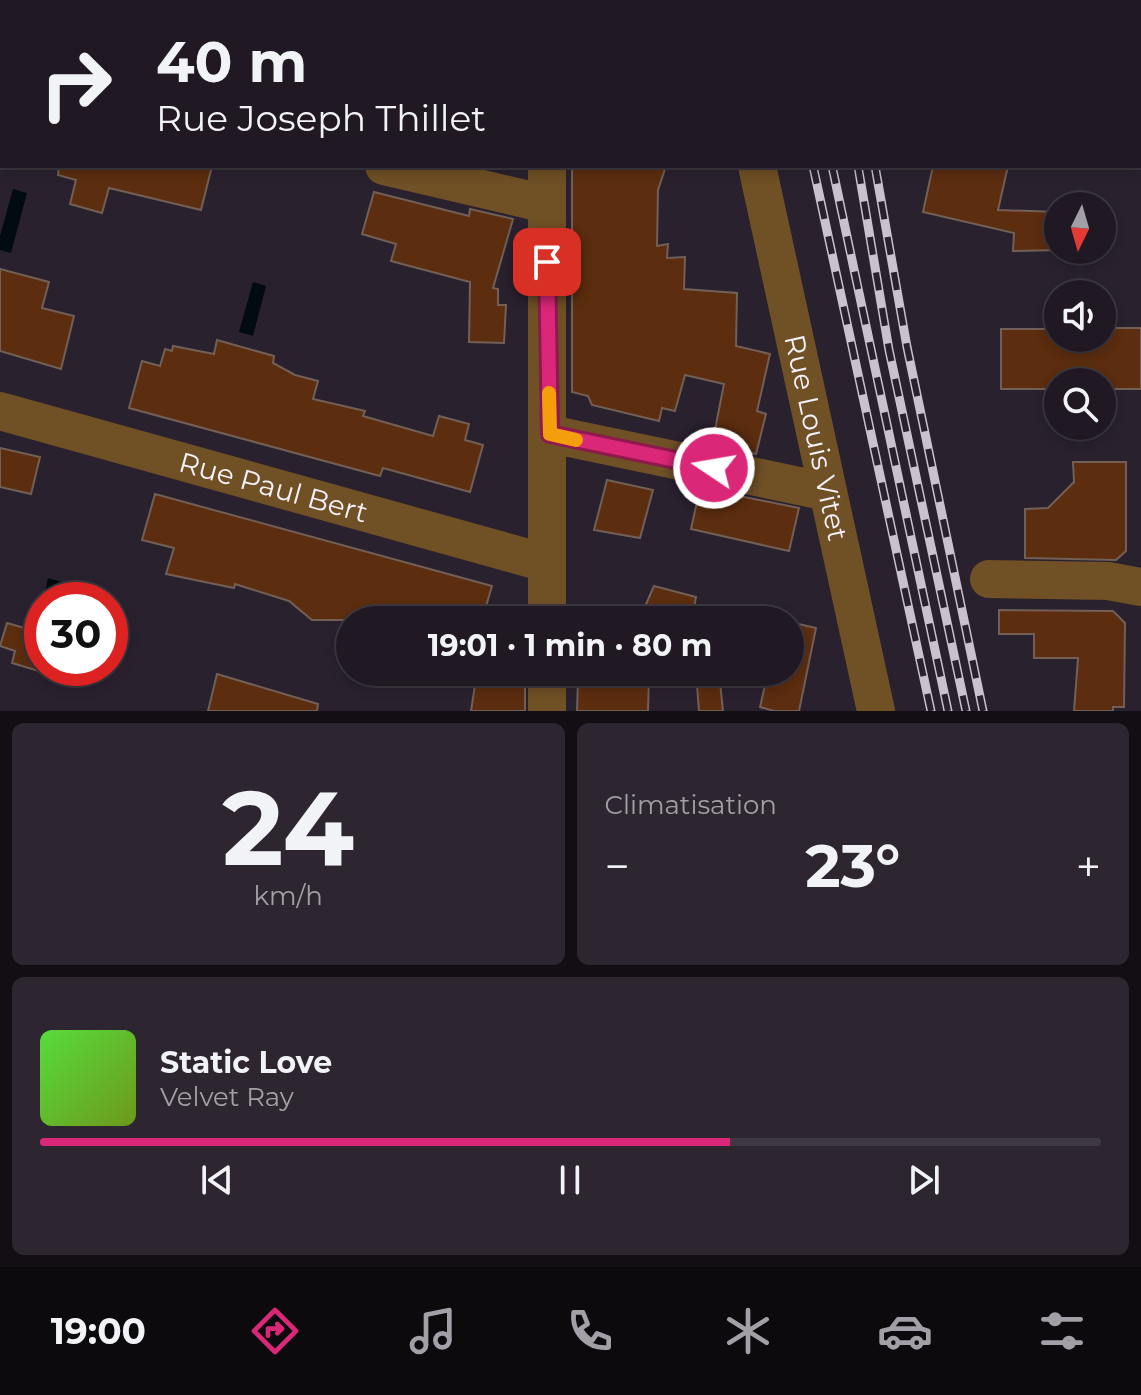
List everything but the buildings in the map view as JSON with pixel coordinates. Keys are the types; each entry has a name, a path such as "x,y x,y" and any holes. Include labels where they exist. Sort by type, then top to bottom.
{"street":[{"path":"393,168 546,204"},
{"path":"547,168 550,434 547,606"},
{"name":"Rue Louis Vitet","path":"757,168 876,711"},
{"name":"Rue Paul Bert","path":"0,411 546,563"},
{"path":"550,434 828,492"},
{"path":"989,579 1108,581 1141,587"},
{"path":"547,686 547,711"}],"shaded area":[{"path":"13,189 27,193 11,253 0,250 0,236"},
{"path":"253,282 266,286 253,336 239,332"}],"railway":[{"path":"813,168 931,711"},
{"path":"832,168 948,711"},
{"path":"858,168 889,350 966,711"},
{"path":"875,168 907,347 983,711"}],"slow traffic":[{"path":"549,393 550,434 576,440"}],"route":[{"path":"547,262 550,434 714,468"}]}
